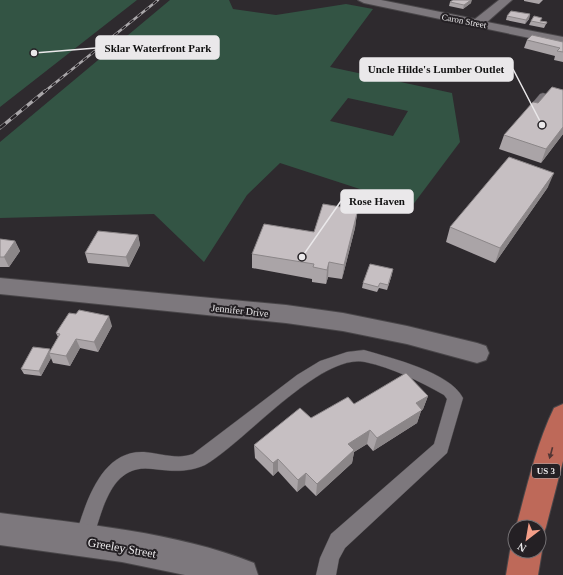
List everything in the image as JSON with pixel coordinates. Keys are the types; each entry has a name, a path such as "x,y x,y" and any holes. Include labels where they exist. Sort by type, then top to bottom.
{"main road":[{"name":"US 3","path":"533,519 554,441 563,416"},
{"path":"522,575 525,559"}],"street":[{"name":"Caron Street","path":"364,0 563,41"},
{"path":"477,24 506,0"},
{"name":"Jennifer Drive","path":"0,286 286,314 343,322 407,335 478,353"},
{"name":"Greeley Street","path":"0,529 82,540 213,565 242,575"}],"lane":[{"path":"529,113 543,96 563,102"},
{"path":"82,540 103,488 112,475 124,464 138,460 190,465 205,456 313,372 325,365 347,358 364,356 413,371 448,390 455,398 441,448 338,541 330,558 326,575"}],"green space":[{"path":"0,0 137,0 0,107"},
{"path":"170,0 229,0 233,9 276,15 346,4 373,9 330,67 452,93 460,142 412,206 280,163 247,195 204,262 154,214 0,218 0,142","holes":["348,98 408,111 393,136 330,121"]}],"building":[{"path":"453,0 471,0 464,5 450,2"},
{"path":"511,11 530,14 526,20 507,16"},
{"path":"534,16 542,18 540,21 547,22 546,24 531,21"},
{"path":"532,35 563,42 563,52 557,51 560,48 527,40"},
{"path":"552,87 563,90 563,127 546,149 504,135 533,102 538,103"},
{"path":"509,157 554,173 500,248 450,227"},
{"path":"323,204 347,208 346,212 357,213 344,265 329,262 327,270 313,267 314,264 252,254 264,224 314,232"},
{"path":"98,231 138,235 126,257 85,253"},
{"path":"0,239 15,241 4,257 0,257"},
{"path":"370,264 393,269 388,285 380,283 378,287 363,283"},
{"path":"79,310 109,316 94,342 76,339 66,356 49,353 60,334 56,333 69,313 76,314"},
{"path":"33,347 50,349 39,371 21,369"},
{"path":"406,373 428,396 416,403 422,410 377,438 370,430 348,444 354,450 317,484 306,473 298,480 278,459 273,463 254,445 300,408 311,418 348,397 354,404"}],"railway":[{"path":"44,92 158,0"},
{"path":"0,128 45,91"}],"place":[{"name":"Sklar Waterfront Park","path":"34,53"},
{"name":"Uncle Hilde's Lumber Outlet","path":"542,125"},
{"name":"Rose Haven","path":"302,257"}]}
